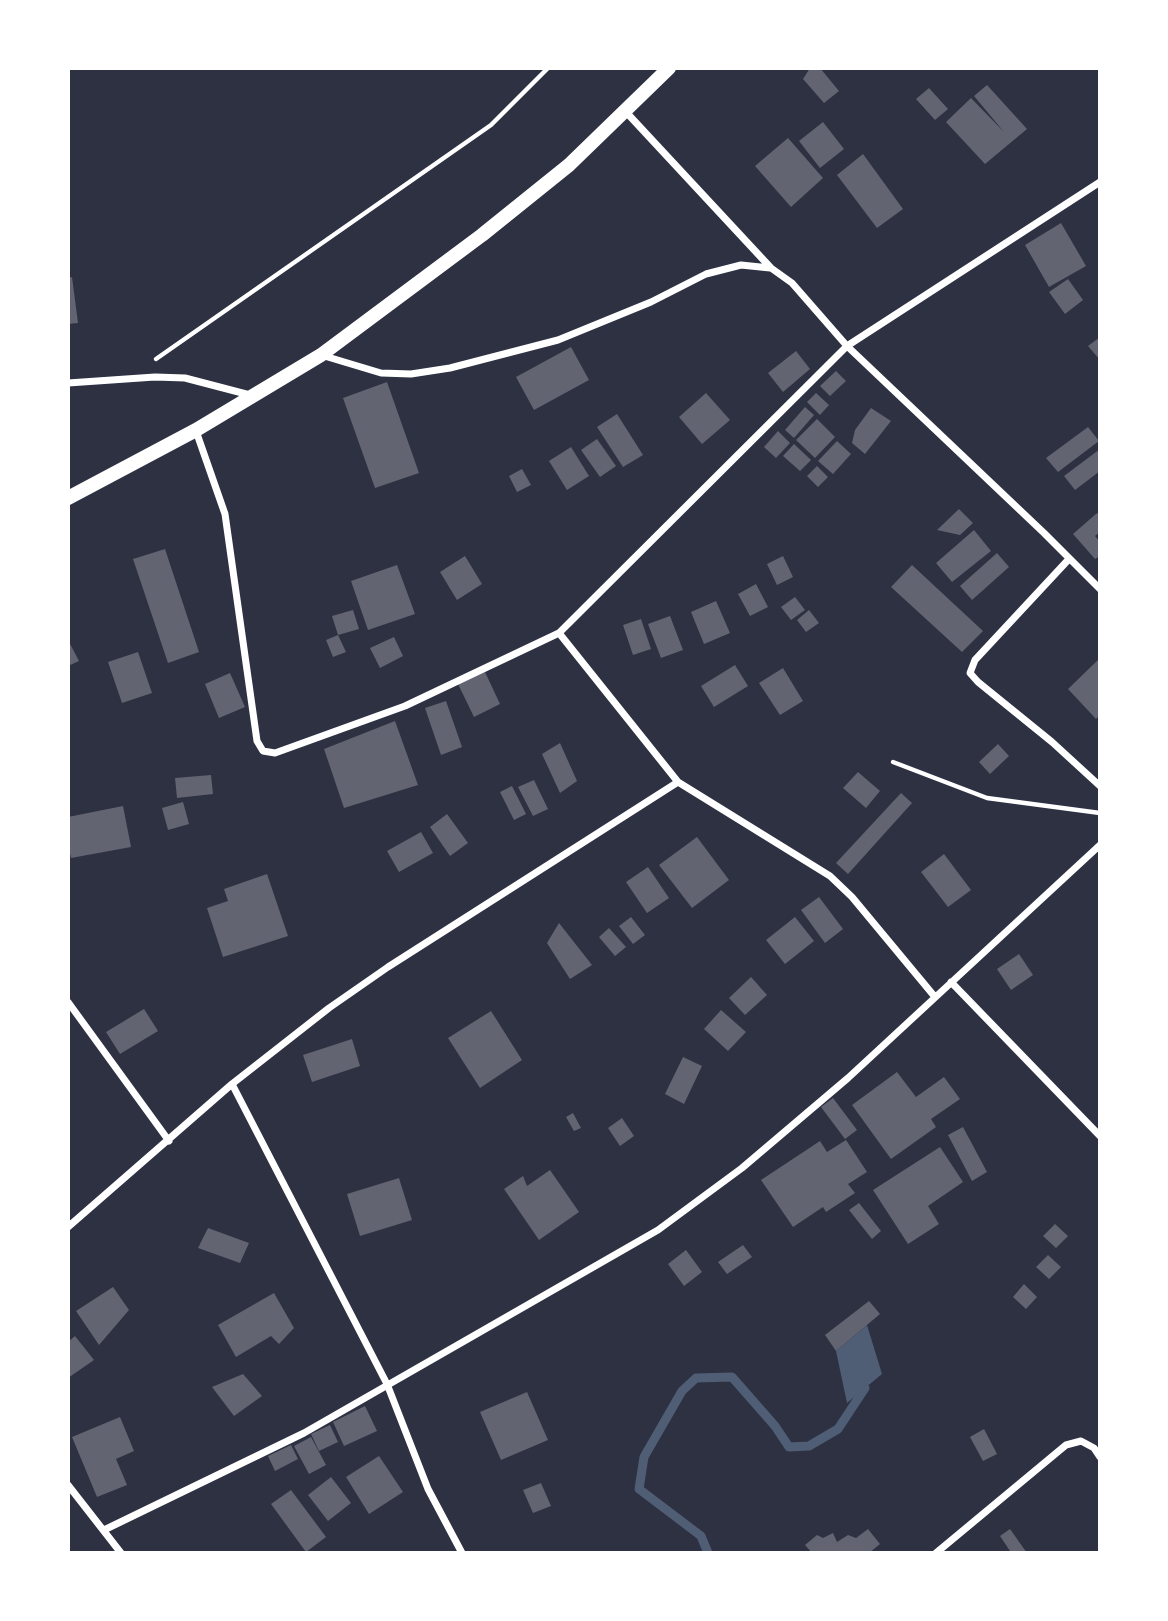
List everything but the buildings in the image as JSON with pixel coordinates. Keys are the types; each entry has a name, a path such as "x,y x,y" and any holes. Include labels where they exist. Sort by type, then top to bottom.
{"main road":[{"path":"68,498 196,430 321,355 482,235 569,165 626,113 669,68"}],"street":[{"path":"626,113 771,268 792,283 847,346 1100,589"},
{"path":"196,430 225,514 257,741 263,751 275,753 405,706 559,633 847,346 1100,182"},
{"path":"321,355 381,373 411,374 450,368 558,340 651,302 706,274 741,265 771,268"},
{"path":"68,383 185,378 251,396"},
{"path":"1069,559 975,660 970,673 1100,786"},
{"path":"559,633 678,782 830,876 852,897 935,997"},
{"path":"68,1227 232,1084 329,1008 388,967 678,782"},
{"path":"104,1530 304,1433 658,1230 742,1168 848,1078 1100,845"},
{"path":"951,982 1098,1131"},
{"path":"68,1002 169,1141"},
{"path":"232,1084 387,1384 428,1489 461,1553"},
{"path":"936,1553 1066,1445 1081,1441 1094,1448 1100,1457"},
{"path":"68,1485 121,1553"}],"path":[{"path":"130,379 262,283 491,125 548,68"},
{"path":"893,762 987,798 1100,813"}],"water":[{"path":"867,1325 882,1374 847,1403 836,1351"}],"waterway":[{"path":"708,1553 701,1536 639,1489 644,1457 682,1391 696,1378 732,1377 775,1426 789,1447 809,1446 838,1429 865,1388"}]}
